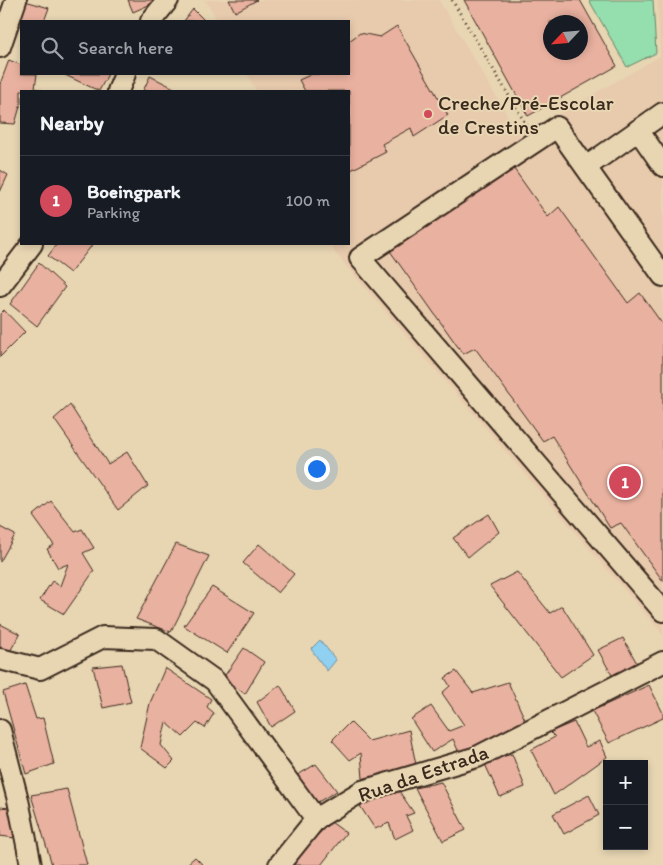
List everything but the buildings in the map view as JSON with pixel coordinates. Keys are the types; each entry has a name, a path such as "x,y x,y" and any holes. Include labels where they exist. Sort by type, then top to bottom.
{"street":[{"path":"0,47 16,0"},
{"path":"151,20 168,0"},
{"path":"118,90 125,75"},
{"path":"586,167 663,113"},
{"path":"663,276 557,127 360,258 663,611"},
{"path":"638,130 663,166"},
{"path":"0,286 31,245"},
{"path":"0,659 40,669 103,637 156,639 215,681 316,819"},
{"name":"Rua da Estrada","path":"279,865 316,819 362,791 477,757 663,662"},
{"path":"0,730 9,799 31,865"}],"path":[{"path":"452,0 536,141"}],"shaded area":[{"path":"205,0 439,0 520,136 660,56 657,0 663,0 663,635 335,253 331,245 350,245 350,90 255,90 248,75 350,75 350,20 217,20"}],"green space":[{"path":"589,0 653,0 656,53 627,67"}],"water":[{"path":"320,640 336,660 327,671 311,649"}],"place":[{"name":"Creche/Pré-Escolar de Crestins","path":"428,114"},
{"name":"Boeingpark","path":"625,482"}]}
